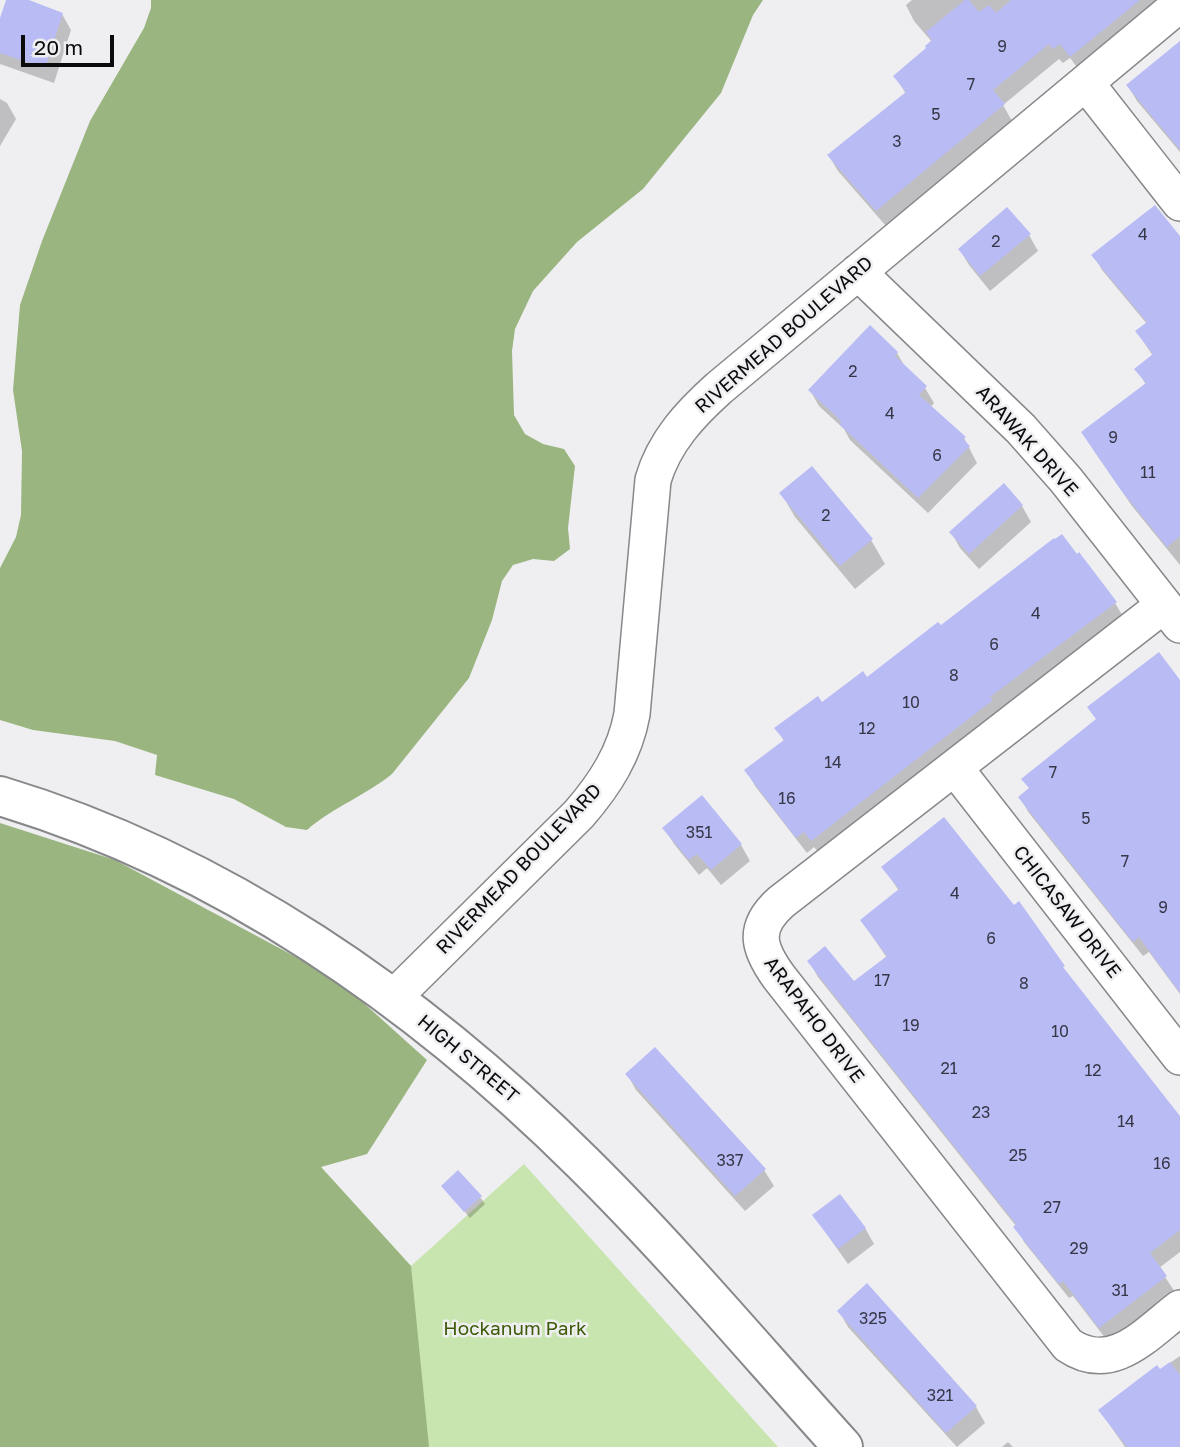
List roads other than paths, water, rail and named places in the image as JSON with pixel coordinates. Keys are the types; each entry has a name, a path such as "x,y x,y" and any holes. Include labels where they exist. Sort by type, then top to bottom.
{"main road":[{"name":"HIGH STREET","path":"0,796 81,825 196,877 315,944 393,998 495,1080 584,1163 843,1447"}],"street":[{"name":"RIVERMEAD BOULEVARD","path":"393,998 579,814 615,765 632,714 651,493 656,471 667,446 700,406 1180,4"},
{"path":"1086,83 1180,204"},
{"name":"ARAWAK DRIVE","path":"858,272 1021,429 1066,480 1172,615"},
{"name":"ARAPAHO DRIVE","path":"1172,615 955,768 773,909 761,930 765,955 779,977 1068,1345 1089,1356 1112,1355 1133,1344 1180,1308"},
{"name":"CHICASAW DRIVE","path":"955,768 1180,1057"}],"park label":[{"name":"Hockanum Park","path":"515,1329"}]}
